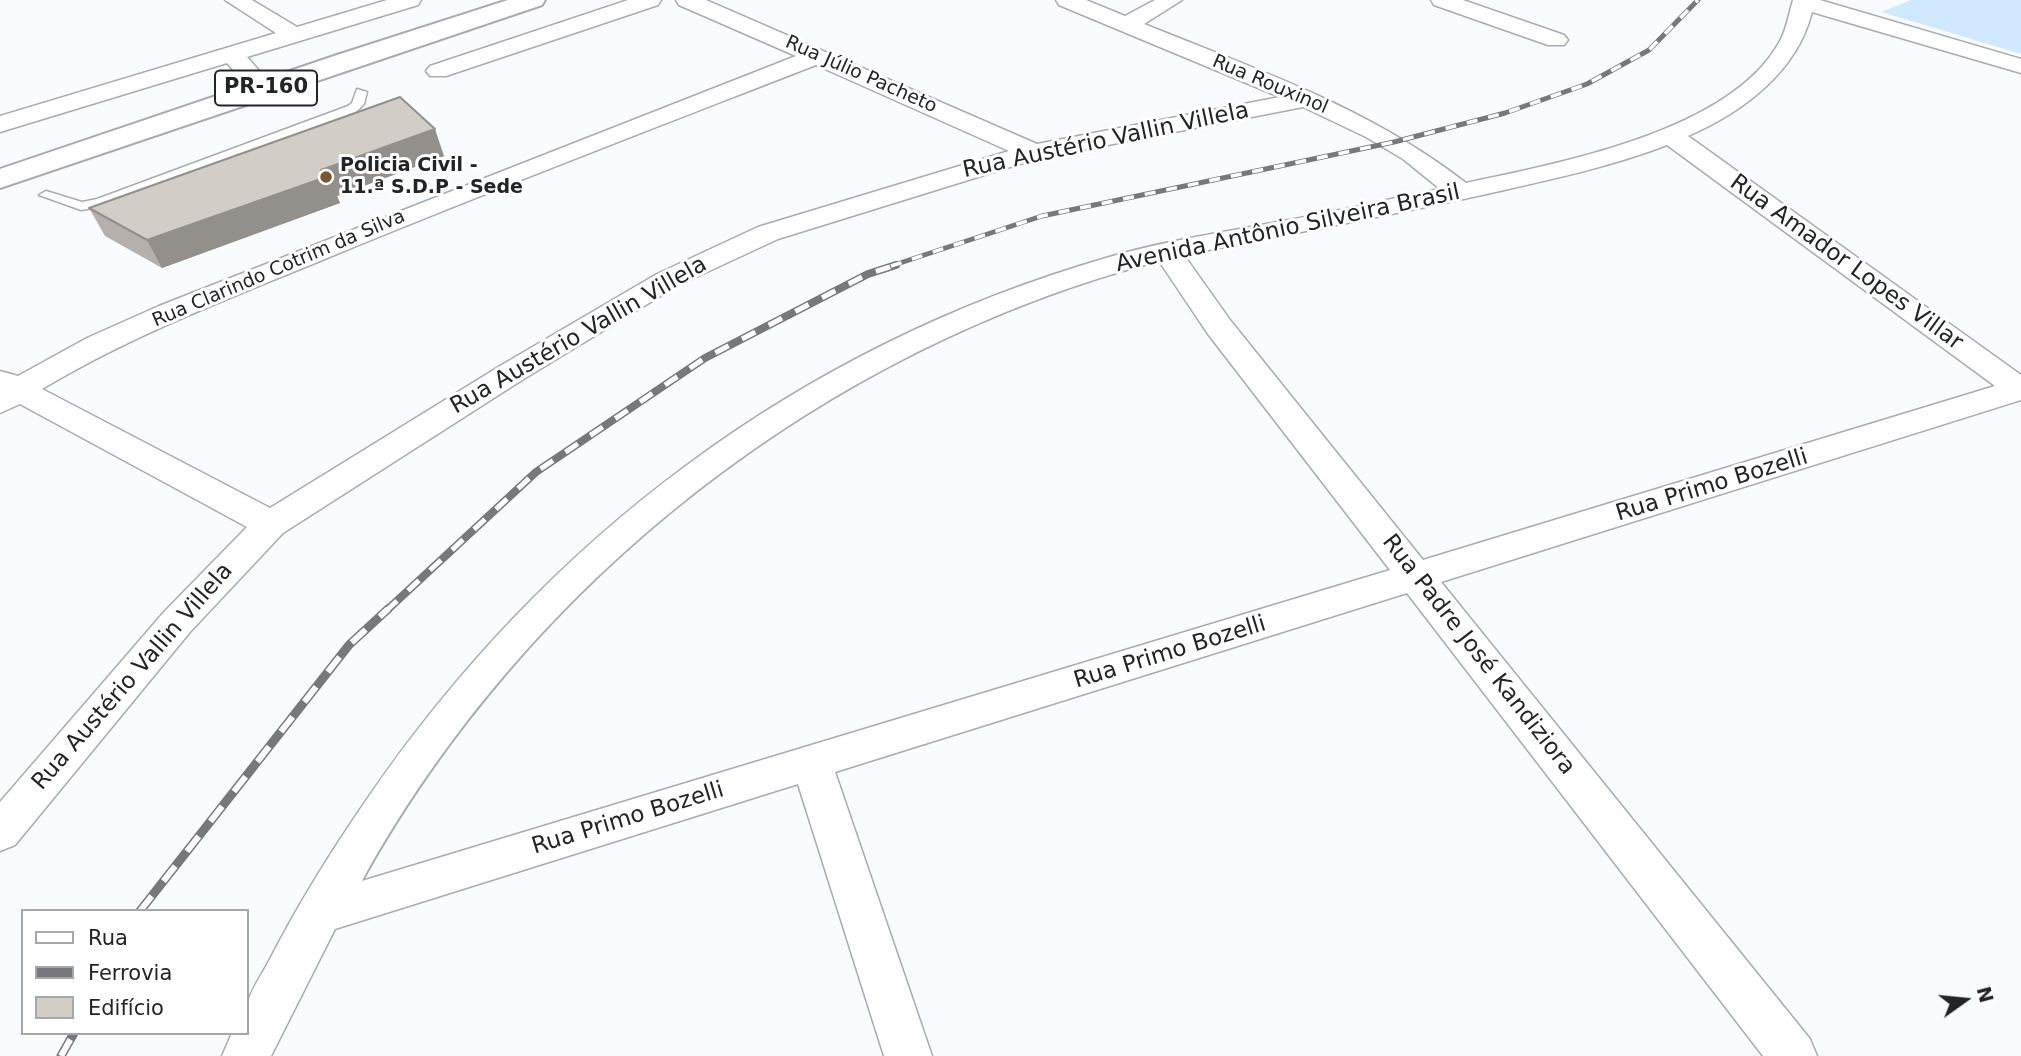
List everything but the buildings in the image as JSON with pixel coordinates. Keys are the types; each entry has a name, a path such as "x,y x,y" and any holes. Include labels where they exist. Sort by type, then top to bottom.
{"main road":[{"name":"PR-160","path":"0,179 533,0"}],"street":[{"path":"236,0 295,35"},
{"path":"0,124 410,0"},
{"path":"438,71 650,0"},
{"name":"Rua Júlio Pacheto","path":"687,0 1034,152"},
{"name":"Rua Rouxinol","path":"1067,0 1306,99 1394,142 1461,192"},
{"path":"1127,23 1171,0"},
{"path":"1442,0 1556,40"},
{"path":"1803,1 2021,66"},
{"name":"Avenida Antônio Silveira Brasil","path":"246,1056 281,981 374,818 482,673 597,553 689,478 813,397 930,335 1008,299 1166,250 1291,228 1461,192 1634,149 1671,135 1714,114 1759,80 1790,45 1803,1"},
{"path":"232,54 263,89"},
{"name":"Rua Clarindo Cotrim da Silva","path":"6,391 111,340 385,224 820,56"},
{"name":"Rua Austério Vallin Villela","path":"0,832 177,622 271,524 381,453 667,280 768,233 852,204 1034,152 1306,99"},
{"name":"Rua Amador Lopes Villar","path":"1671,135 2021,389"},
{"name":"Rua Padre José Kandiziora","path":"1166,250 1219,327 1793,1056"},
{"name":"Rua Primo Bozelli","path":"318,915 1417,578 2021,389"},
{"path":"6,391 271,524"},
{"path":"811,762 908,1056"}],"lane":[{"path":"46,195 80,206 100,203 352,109 358,104 361,92"}],"shaded area":[{"path":"1911,0 2021,0 2021,54 1881,12"}],"railway":[{"path":"891,266 1042,216 1394,142 1505,113 1587,84 1649,50 1698,0"},
{"path":"386,611 536,472 705,358 868,274 896,265"},
{"path":"142,909 349,645 388,609"},
{"path":"61,1056 73,1035"}],"place":[{"name":"Policia Civil - 11.ª S.D.P - Sede","path":"326,177"}]}
